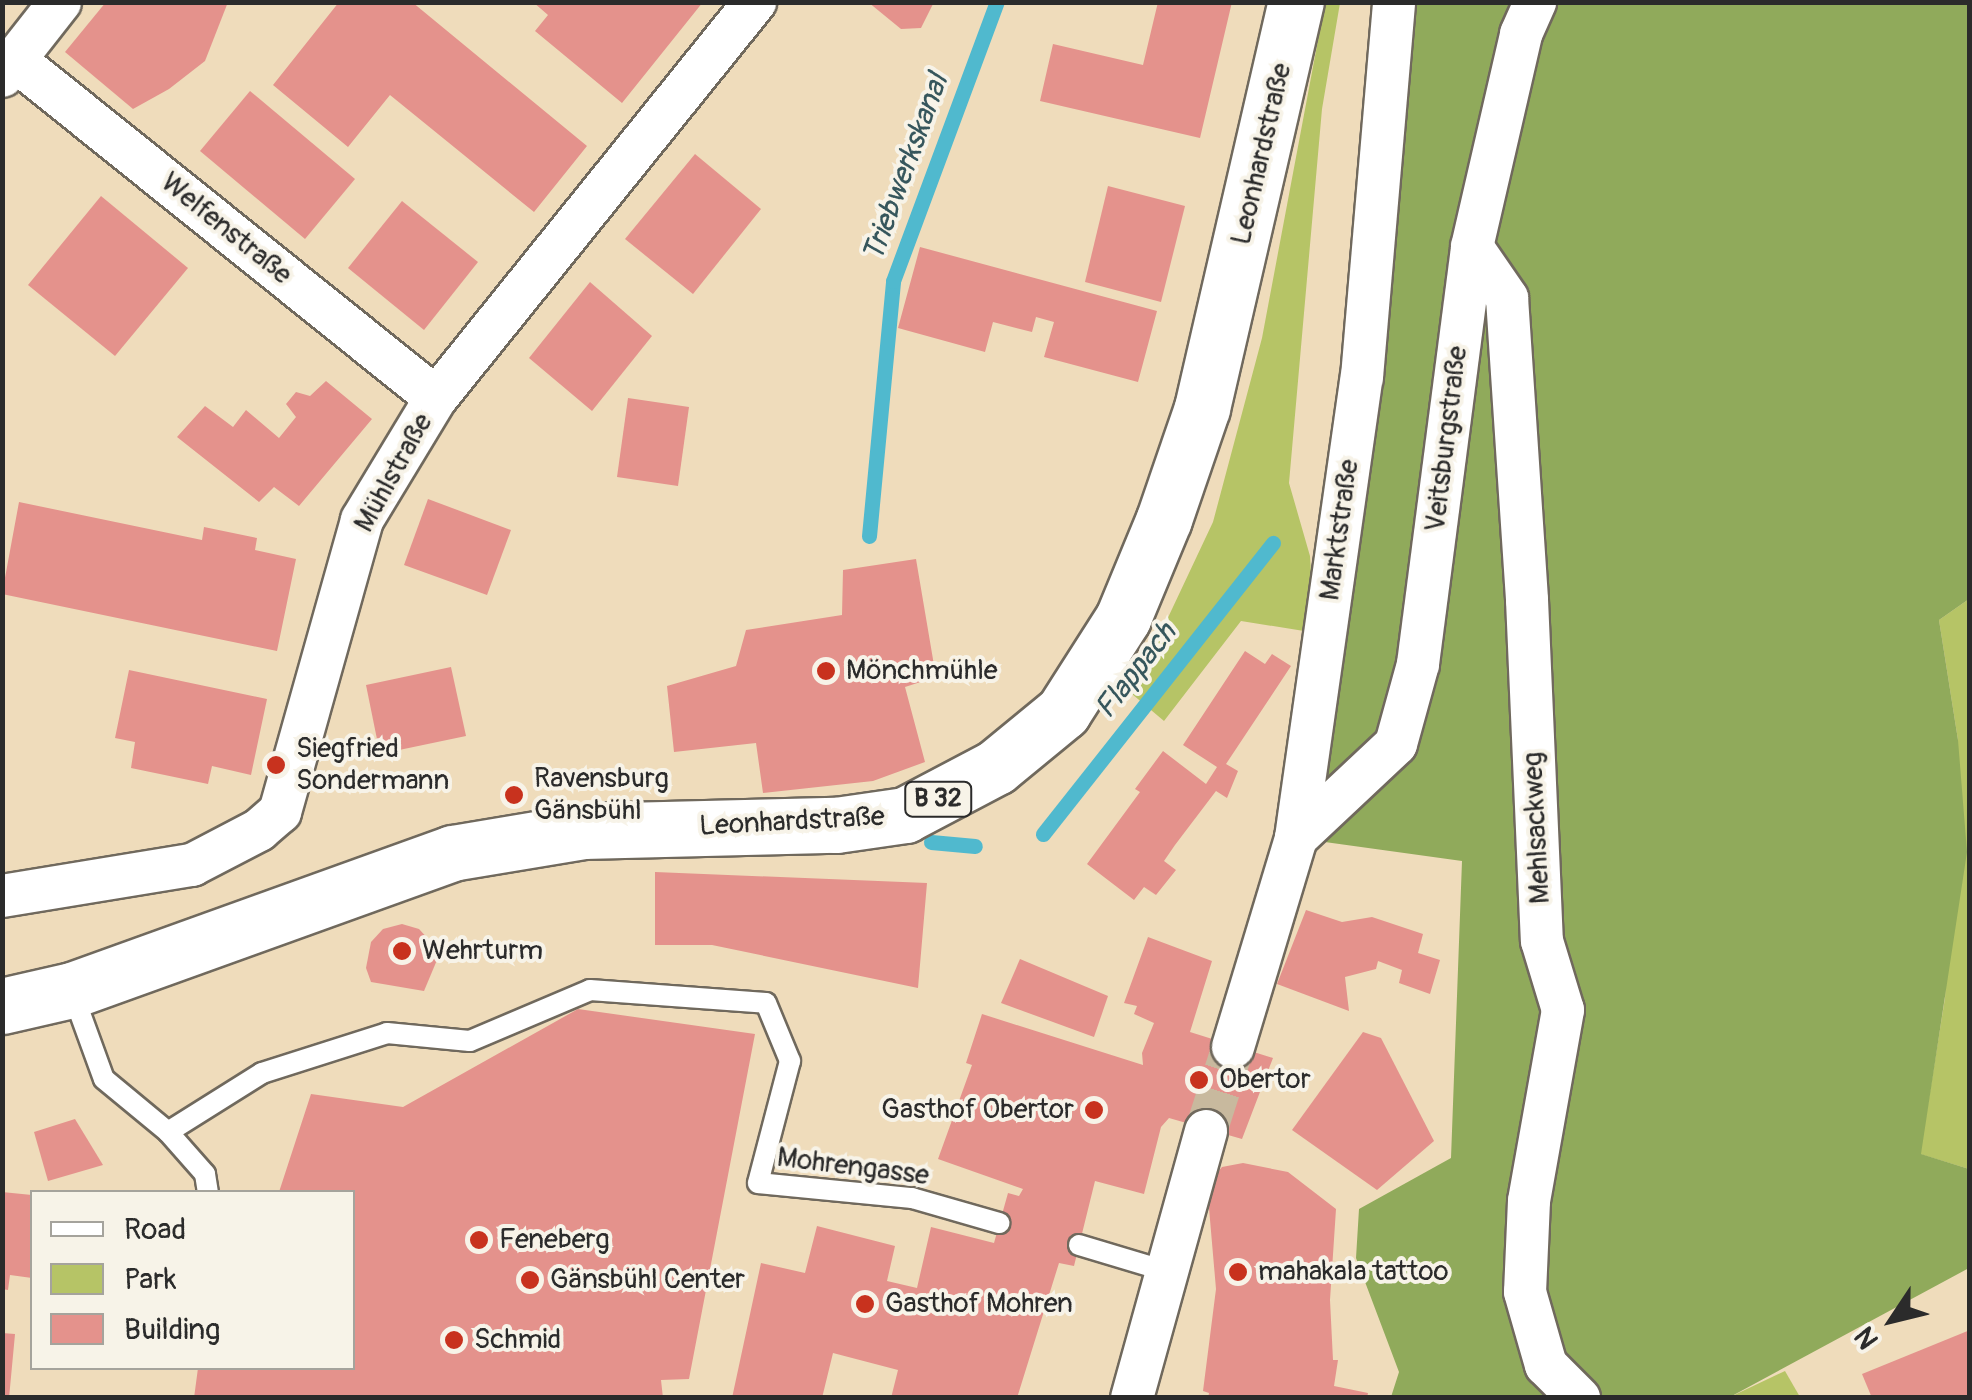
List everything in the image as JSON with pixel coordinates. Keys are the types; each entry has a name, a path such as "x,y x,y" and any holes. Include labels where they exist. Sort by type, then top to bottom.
{"main road":[{"name":"Leonhardstraße","path":"2,1018 452,854 583,831 836,825 906,815 996,767 1063,712 1124,618 1164,519 1202,408 1296,2"},
{"name":"Leonhardstraße","path":"2,1006 68,991"}],"street":[{"path":"9,68 60,2"},
{"name":"Mühlstraße","path":"2,896 192,865 259,830 280,812 362,520 436,398 755,2"},
{"name":"Marktstraße","path":"1233,1047 1296,838 1362,377 1394,2"},
{"name":"Veitsburgstraße","path":"1296,838 1396,744 1418,664 1472,246 1521,34 1535,2"},
{"name":"Welfenstraße","path":"9,68 436,398"},
{"name":"Mehlsackweg","path":"1472,246 1507,298 1527,600 1542,942 1563,1010 1529,1200 1525,1292 1546,1365 1579,1398"},
{"path":"1132,1398 1206,1131"}],"lane":[{"name":"Mohrengasse","path":"168,1132 262,1073 387,1032 470,1040 590,990 766,1003 790,1061 758,1182 912,1198 999,1223"},
{"path":"68,991 104,1079 168,1132 205,1174 208,1190"},
{"path":"1079,1246 1169,1272"}],"green space":[{"path":"1325,3 1340,3 1322,109 1289,483 1310,556 1314,622 1304,631 1241,621 1164,721 1132,694 1213,522 1262,338"},
{"path":"1393,3 1969,3 1969,599 1939,620 1958,740 1967,852 1921,1154 1969,1169 1969,1268 1730,1397 1391,1397 1399,1372 1356,1258 1359,1209 1451,1158 1462,861 1296,838"},
{"path":"1969,599 1969,1169 1920,1154 1945,998 1958,740 1939,620"},
{"path":"1785,1371 1800,1397 1730,1397"}],"building":[{"path":"106,2 228,2 205,61 169,89 133,109 65,52"},
{"path":"339,2 412,2 587,146 534,212 390,95 348,147 273,85"},
{"path":"533,2 703,2 622,103 535,31 548,15"},
{"path":"868,2 934,2 921,28 901,29"},
{"path":"1158,2 1232,2 1200,138 1040,101 1053,44 1143,65"},
{"path":"250,91 355,179 305,239 200,151"},
{"path":"695,154 761,209 693,294 625,239"},
{"path":"1108,186 1185,206 1161,302 1085,282"},
{"path":"101,196 188,268 115,356 28,285"},
{"path":"402,201 478,262 424,330 348,268"},
{"path":"920,247 1157,311 1138,382 1044,357 1054,322 1036,317 1032,332 993,322 985,352 898,328"},
{"path":"590,282 652,336 592,411 529,358"},
{"path":"326,381 372,419 299,506 274,487 259,502 177,437 205,406 233,427 246,410 279,438 296,417 286,404 296,392 310,396"},
{"path":"628,398 689,407 678,486 617,477"},
{"path":"428,499 511,530 487,595 404,565"},
{"path":"19,502 202,540 204,527 257,538 255,550 296,559 277,651 2,594"},
{"name":"Mönchmühle","path":"916,559 936,677 905,687 925,762 873,781 763,793 756,743 674,752 667,686 736,666 746,630 842,615 843,570"},
{"path":"1245,651 1265,664 1272,654 1291,666 1226,764 1238,771 1227,798 1216,791 1175,845 1164,861 1176,870 1156,895 1144,887 1134,900 1087,864 1140,792 1135,789 1163,751 1206,784 1217,767 1183,745"},
{"path":"451,667 466,736 380,754 366,685"},
{"path":"129,670 267,699 251,775 212,766 208,784 131,768 135,742 115,738"},
{"path":"655,872 927,883 918,988 712,945 655,945"},
{"path":"1306,910 1342,922 1372,917 1423,934 1418,953 1440,960 1430,994 1399,983 1402,970 1378,961 1376,969 1345,977 1349,1011 1277,984"},
{"name":"Wehrturm","path":"402,924 419,929 432,943 437,960 424,991 371,982 366,968 371,942 383,929"},
{"path":"1148,937 1212,961 1190,1032 1273,1058 1242,1139 1169,1118 1161,1127 1144,1194 1095,1181 1074,1266 1059,1263 1017,1398 891,1398 898,1370 833,1353 822,1398 732,1398 761,1263 805,1273 817,1226 895,1246 887,1281 917,1288 931,1227 994,1243 1008,1193 1019,1196 1023,1189 938,1159 972,1065 966,1063 982,1014 1143,1065 1142,1053 1154,1023 1134,1014 1137,1006 1124,1003"},
{"path":"1020,959 1108,996 1094,1037 1001,1003"},
{"name":"Gänsbühl Center","path":"578,1009 755,1034 689,1379 661,1380 663,1398 194,1398 198,1370 355,1370 355,1190 280,1190 311,1094 403,1107"},
{"path":"1363,1032 1381,1038 1434,1141 1377,1190 1292,1130"},
{"path":"75,1119 103,1165 48,1181 34,1132"},
{"path":"1243,1163 1288,1172 1336,1209 1330,1300 1333,1360 1338,1360 1334,1386 1368,1393 1367,1398 1208,1398 1209,1393 1203,1391 1216,1289 1207,1185 1222,1167"},
{"path":"2,1192 30,1195 30,1278 10,1275 8,1290 2,1289"},
{"path":"1970,1330 1970,1398 1872,1398 1862,1374"},
{"path":"2,1333 15,1334 9,1398 2,1398"}],"waterway":[{"name":"Triebwerkskanal","path":"869,536 893,281 997,2"},
{"name":"Flappach","path":"1043,834 1273,543"},
{"name":"Flappach","path":"931,842 975,846"}],"tunnel":[{"path":"1206,1131 1233,1047"}],"place":[{"name":"Mönchmühle","path":"826,671"},
{"name":"Siegfried Sondermann","path":"276,765"},
{"name":"Ravensburg Gänsbühl","path":"514,795"},
{"name":"Wehrturm","path":"402,951"},
{"name":"Obertor","path":"1199,1080"},
{"name":"Gasthof Obertor","path":"1094,1110"},
{"name":"Feneberg","path":"479,1240"},
{"name":"mahakala tattoo","path":"1238,1272"},
{"name":"Gänsbühl Center","path":"530,1280"},
{"name":"Gasthof Mohren","path":"865,1304"},
{"name":"Schmid","path":"454,1340"}]}
